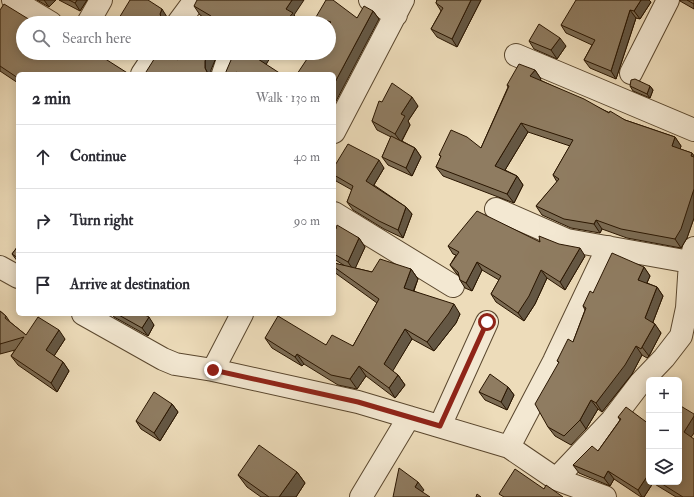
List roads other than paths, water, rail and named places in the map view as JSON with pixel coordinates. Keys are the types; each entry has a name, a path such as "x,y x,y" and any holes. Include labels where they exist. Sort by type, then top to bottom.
{"street":[{"path":"13,0 39,16"},
{"path":"92,16 101,0"},
{"path":"183,16 195,0"},
{"path":"336,128 399,7 370,0"},
{"path":"631,73 668,0"},
{"path":"516,55 694,130"},
{"path":"143,72 151,60"},
{"path":"224,72 228,60"},
{"path":"496,209 568,240 685,258 688,308 681,336 664,358 641,382 612,420 556,479"},
{"path":"336,214 453,286"},
{"path":"509,447 554,361 608,247"},
{"path":"0,267 16,276"},
{"path":"87,316 163,359 175,364 213,370 358,402 509,447 556,479 605,497"},
{"path":"213,370 241,316"},
{"path":"440,426 487,322"},
{"path":"361,497 410,417"}]}
